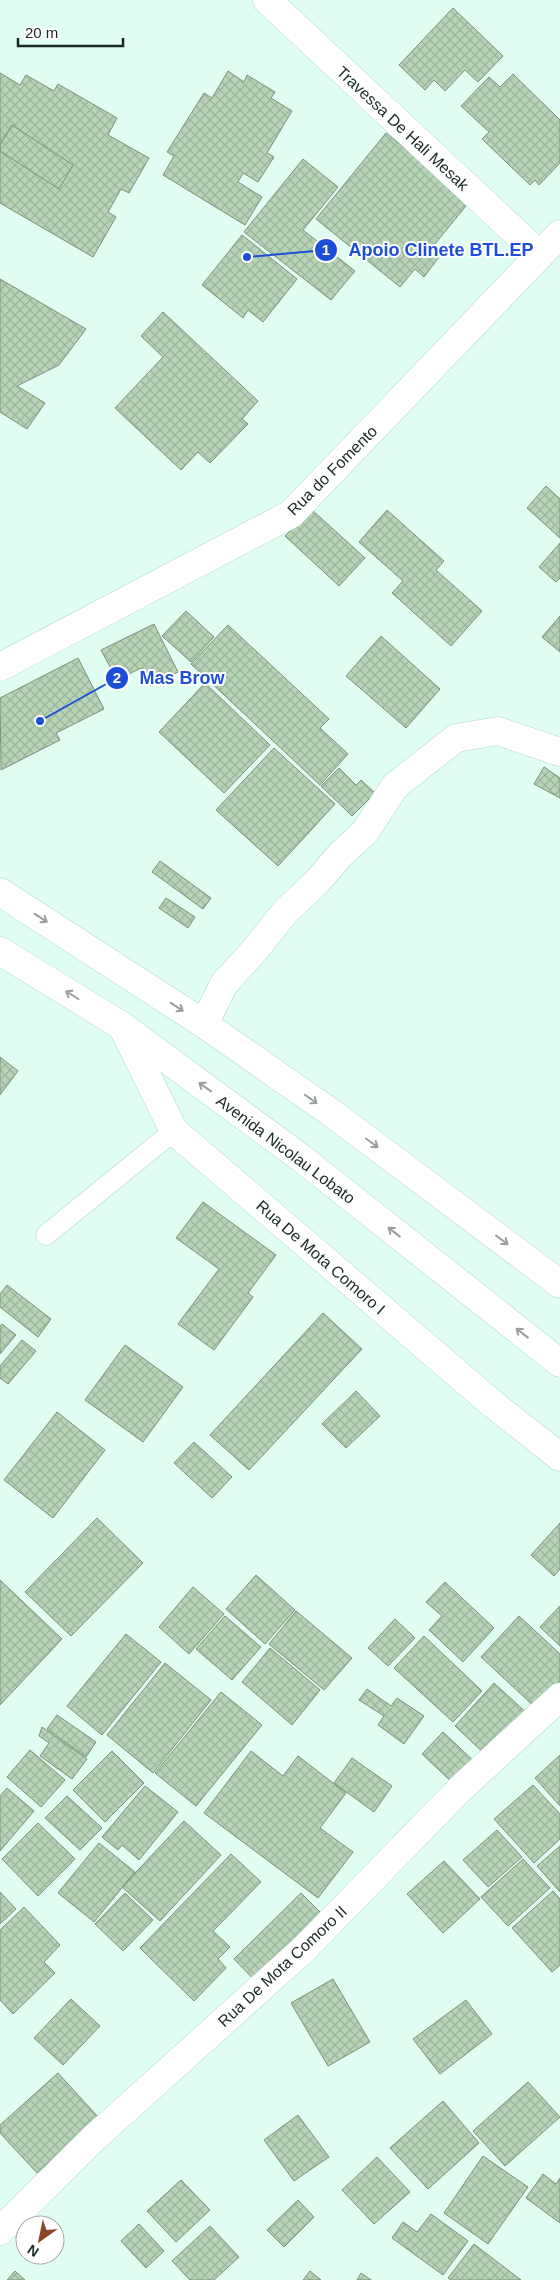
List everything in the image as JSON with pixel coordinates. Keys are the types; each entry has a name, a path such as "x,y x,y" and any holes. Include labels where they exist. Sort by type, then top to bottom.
{"street":[{"name":"Travessa De Hali Mesak","path":"267,0 540,255"},
{"name":"Rua do Fomento","path":"0,667 291,514 560,234"},
{"path":"204,1024 224,984 254,951 286,911 365,832 395,786 456,738 498,731 560,752"},
{"path":"0,892 204,1024 333,1114 560,1284"},
{"name":"Avenida Nicolau Lobato","path":"0,951 122,1026 301,1158 560,1363"},
{"name":"Rua De Mota Comoro I","path":"122,1026 174,1131 494,1405 560,1457"},
{"name":"Rua De Mota Comoro II","path":"0,2231 94,2138 304,1949 460,1789 560,1697"}],"lane":[{"path":"46,1236 174,1131"}],"building":[{"path":"453,8 503,56 478,82 465,70 445,91 434,80 425,90 399,65"},
{"path":"228,71 244,82 247,75 275,92 271,98 292,111 267,153 274,157 258,182 243,173 238,182 262,197 245,225 163,175 174,156 167,152 204,93 212,98"},
{"path":"0,73 20,85 26,75 54,91 58,84 117,118 108,135 149,158 129,193 121,189 108,212 116,217 93,257 0,203"},
{"path":"513,74 560,120 560,163 539,185 535,180 530,185 482,139 489,132 461,106 489,77 500,87"},
{"path":"12,125 73,165 59,189 0,151 0,145"},
{"path":"386,133 470,201 430,250 439,257 424,277 415,269 400,287 316,219"},
{"path":"303,159 338,187 303,230 355,271 331,300 244,232"},
{"path":"242,235 297,279 263,322 248,310 243,318 202,285"},
{"path":"0,279 86,329 59,365 17,386 45,403 27,429 0,412"},
{"path":"163,312 258,401 242,419 248,424 210,463 198,452 181,470 115,408 163,357 141,336"},
{"path":"546,486 560,499 560,538 527,508"},
{"path":"311,509 365,558 339,586 285,536"},
{"path":"387,510 444,561 436,570 482,611 451,646 392,593 403,581 359,542"},
{"path":"560,543 560,578 556,582 539,567"},
{"path":"186,611 214,637 191,662 162,636"},
{"path":"560,616 560,652 542,637"},
{"path":"154,624 178,672 150,686 141,668 117,680 101,650"},
{"path":"228,625 329,719 320,728 348,754 320,785 191,664"},
{"path":"381,636 440,689 406,728 346,676"},
{"path":"78,658 104,709 56,733 60,740 1,770 0,698"},
{"path":"205,683 270,745 224,793 159,732"},
{"path":"274,748 335,804 278,866 216,810"},
{"path":"544,767 560,778 560,798 534,784"},
{"path":"339,768 356,785 361,780 375,793 352,816 321,786"},
{"path":"160,861 211,898 203,909 152,872"},
{"path":"166,898 195,917 188,928 159,908"},
{"path":"0,1057 18,1071 0,1095"},
{"path":"203,1202 276,1255 248,1293 253,1297 214,1350 178,1324 219,1269 176,1238"},
{"path":"7,1285 51,1319 38,1337 0,1307 0,1294"},
{"path":"323,1313 362,1349 249,1470 210,1435"},
{"path":"2,1324 16,1335 0,1354 0,1326"},
{"path":"22,1340 36,1351 8,1384 0,1378 0,1366"},
{"path":"125,1345 183,1387 143,1442 85,1400"},
{"path":"356,1391 380,1416 346,1448 322,1424"},
{"path":"57,1412 105,1450 53,1518 4,1480"},
{"path":"194,1442 232,1477 212,1498 174,1463"},
{"path":"97,1518 143,1563 71,1636 25,1592"},
{"path":"560,1523 560,1569 554,1576 531,1555"},
{"path":"256,1575 295,1610 265,1644 226,1609"},
{"path":"0,1580 62,1639 0,1705"},
{"path":"445,1582 494,1628 463,1662 429,1630 442,1616 426,1602"},
{"path":"193,1587 224,1614 189,1654 159,1627"},
{"path":"560,1606 560,1646 540,1627"},
{"path":"296,1611 352,1658 324,1690 269,1644"},
{"path":"225,1616 261,1647 232,1680 196,1649"},
{"path":"519,1616 560,1654 560,1688 539,1711 481,1657"},
{"path":"395,1619 415,1638 388,1666 368,1648"},
{"path":"126,1634 161,1662 102,1735 67,1706"},
{"path":"424,1636 482,1691 453,1722 394,1668"},
{"path":"270,1648 320,1690 292,1725 242,1682"},
{"path":"165,1663 211,1700 153,1773 107,1735"},
{"path":"494,1683 528,1714 488,1757 455,1726"},
{"path":"367,1689 391,1706 397,1698 424,1716 404,1744 378,1725 384,1716 359,1700"},
{"path":"221,1692 262,1725 196,1806 155,1773"},
{"path":"57,1715 96,1742 86,1757 47,1729"},
{"path":"42,1727 87,1759 72,1779 40,1756 49,1743 39,1736"},
{"path":"443,1732 477,1764 456,1786 422,1754"},
{"path":"30,1750 65,1780 41,1807 7,1777"},
{"path":"112,1751 144,1783 105,1822 73,1790"},
{"path":"251,1751 283,1776 298,1756 346,1793 320,1828 353,1852 318,1898 204,1813"},
{"path":"560,1755 560,1806 535,1778"},
{"path":"352,1758 392,1786 374,1812 334,1783"},
{"path":"533,1785 560,1814 560,1839 534,1863 494,1819"},
{"path":"145,1786 178,1812 139,1860 122,1845 118,1850 102,1837"},
{"path":"7,1788 34,1811 0,1851 0,1796"},
{"path":"67,1796 102,1828 80,1850 45,1818"},
{"path":"184,1821 221,1855 160,1921 122,1887"},
{"path":"38,1823 75,1859 38,1896 2,1859"},
{"path":"497,1830 522,1857 488,1887 463,1860"},
{"path":"99,1843 135,1872 94,1922 58,1893"},
{"path":"560,1846 560,1892 537,1866"},
{"path":"231,1854 261,1882 213,1931 230,1947 218,1959 226,1968 194,2001 140,1948"},
{"path":"523,1859 550,1888 508,1926 481,1897"},
{"path":"444,1861 480,1899 443,1933 407,1894"},
{"path":"553,1891 560,1899 560,1965 552,1972 512,1928"},
{"path":"0,1892 16,1909 0,1924"},
{"path":"125,1893 153,1920 123,1951 95,1924"},
{"path":"301,1893 328,1920 260,1986 234,1959"},
{"path":"24,1907 60,1945 44,1962 55,1973 13,2014 0,2000 0,1930"},
{"path":"333,1979 370,2042 328,2066 291,2003"},
{"path":"71,1999 100,2026 63,2065 34,2038"},
{"path":"466,2000 492,2034 440,2074 413,2039"},
{"path":"58,2073 99,2118 37,2173 0,2133 0,2125"},
{"path":"528,2082 560,2117 505,2166 473,2131"},
{"path":"443,2101 479,2143 428,2189 390,2148"},
{"path":"298,2115 329,2157 294,2181 264,2140"},
{"path":"483,2156 528,2187 488,2244 444,2213"},
{"path":"377,2157 410,2192 374,2224 342,2190"},
{"path":"543,2174 556,2184 560,2178 560,2223 526,2198"},
{"path":"181,2180 210,2210 176,2242 147,2211"},
{"path":"298,2200 314,2217 284,2247 267,2230"},
{"path":"431,2214 468,2241 443,2275 392,2238 403,2222 417,2232"},
{"path":"139,2224 164,2251 146,2268 121,2241"},
{"path":"210,2226 239,2257 214,2280 190,2280 172,2261"},
{"path":"474,2244 521,2280 451,2280 448,2278"},
{"path":"15,2271 25,2280 7,2280"},
{"path":"310,2271 321,2280 303,2280"},
{"path":"361,2273 371,2280 357,2280"}],"place":[{"name":"Apoio Clinete BTL.EP","path":"247,257"},
{"name":"Mas Brow","path":"40,721"}]}
